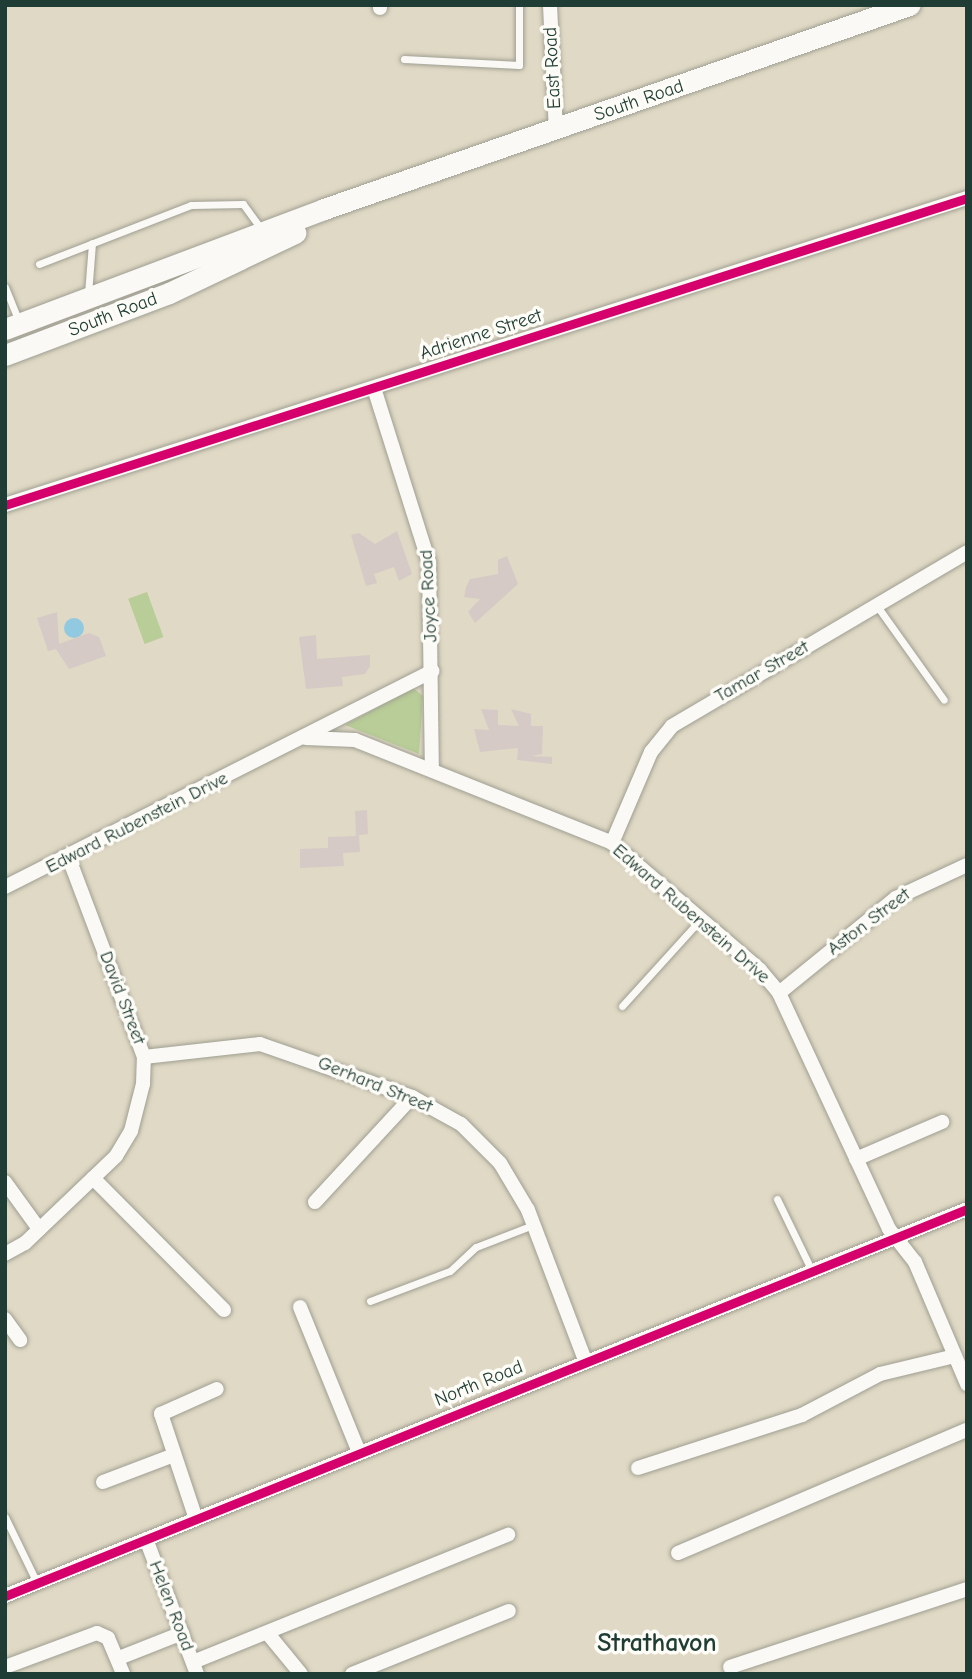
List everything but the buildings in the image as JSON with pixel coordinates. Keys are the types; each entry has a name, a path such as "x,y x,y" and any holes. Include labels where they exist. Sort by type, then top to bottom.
{"street":[{"name":"East Road","path":"550,5 556,130"},
{"name":"South Road","path":"13,327 262,231 369,197 909,5"},
{"name":"South Road","path":"5,355 169,293 369,197"},
{"name":"Adrienne Street","path":"5,505 967,198"},
{"name":"Joyce Road","path":"374,388 425,536 432,671 432,770"},
{"name":"Tamar Street","path":"612,843 651,752 671,726 967,552"},
{"name":"Edward Rubenstein Drive","path":"5,887 69,859 432,671"},
{"name":"Edward Rubenstein Drive","path":"306,738 355,740 612,843 701,918 779,993 856,1159 896,1238 915,1262 967,1384"},
{"name":"David Street","path":"5,1254 39,1229 93,1178 131,1131 145,1057 69,859"},
{"name":"Aston Street","path":"779,993 896,898 967,865"},
{"name":"Gerhard Street","path":"145,1057 260,1044 412,1097 480,1142 513,1183 534,1224 585,1360"},
{"path":"315,1202 412,1097"},
{"path":"856,1159 942,1122"},
{"path":"93,1178 224,1310"},
{"path":"5,1182 39,1229"},
{"name":"North Road","path":"5,1596 585,1360 967,1209"},
{"path":"300,1307 359,1452"},
{"path":"5,1319 20,1340"},
{"path":"638,1468 802,1415 880,1374 954,1356"},
{"path":"196,1519 162,1411 217,1389"},
{"path":"678,1553 967,1430"},
{"path":"103,1482 174,1455"},
{"path":"195,1668 508,1535"},
{"name":"Helen Road","path":"146,1539 195,1668"},
{"path":"730,1667 967,1589"},
{"path":"352,1674 509,1611"},
{"path":"5,1667 97,1633 108,1638 123,1674"},
{"path":"118,1658 181,1633"},
{"path":"270,1635 301,1674"}],"lane":[{"path":"404,59 519,65 519,5"},
{"path":"39,264 178,208 226,202 243,204 262,231"},
{"path":"88,299 92,243"},
{"path":"5,287 13,327"},
{"path":"877,605 944,700"},
{"path":"622,1006 701,918"},
{"path":"777,1199 812,1271"},
{"path":"370,1301 450,1271 476,1247 534,1224"},
{"path":"5,1517 37,1583"}],"green space":[{"path":"147,592 163,637 145,644 128,599"},
{"path":"413,688 423,696 419,754 345,725"}],"water":[{"path":"74,618 81,621 84,628 81,635 74,638 67,635 64,628 67,621"}],"cycle path":[{"path":"5,505 967,198"},
{"path":"5,1596 967,1209"}],"district":[{"name":"Strathavon","path":"657,1644"}]}
